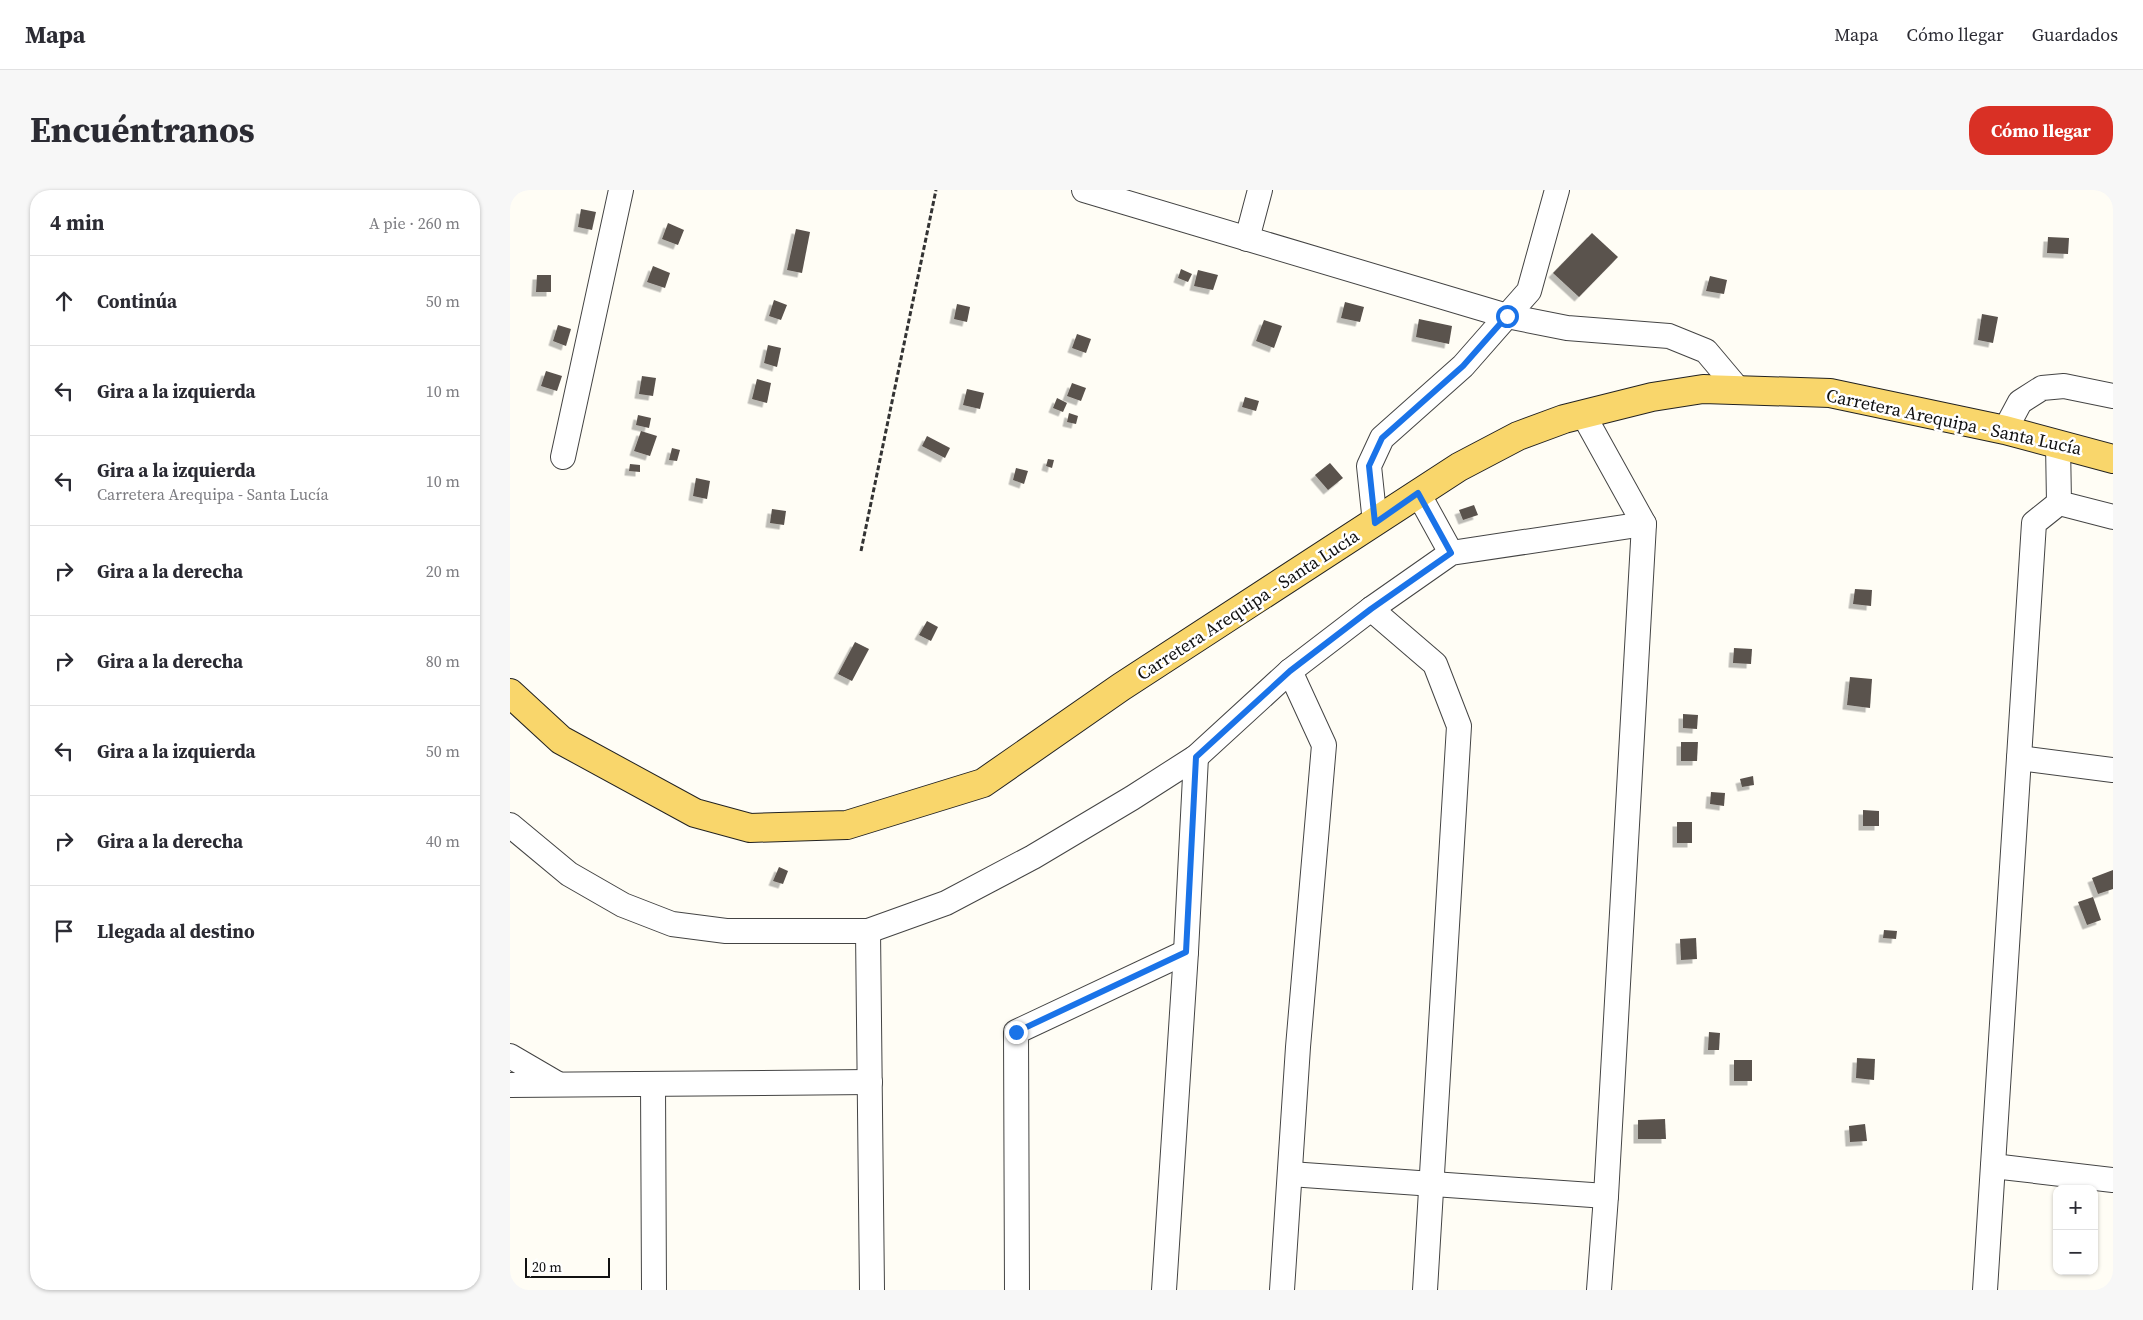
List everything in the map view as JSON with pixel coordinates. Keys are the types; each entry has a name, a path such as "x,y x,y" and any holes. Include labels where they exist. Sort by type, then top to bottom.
{"main road":[{"name":"Carretera Arequipa - Santa Lucía","path":"510,693 561,740 695,813 750,828 847,825 983,783 1121,687 1459,467 1518,436 1583,414 1652,397 1703,389 1830,393 2005,430 2113,459"}],"street":[{"path":"563,457 621,190"},
{"path":"1084,190 1507,316 1567,328 1669,336 1706,351 1738,389"},
{"path":"1247,239 1260,190"},
{"path":"1375,523 1369,466 1382,438 1463,366 1529,291 1557,190"},
{"path":"2005,430 2020,402 2042,388 2064,386 2113,396"},
{"path":"1583,414 1644,524 1599,1290"},
{"path":"2058,444 2059,503"},
{"path":"1418,493 1451,553"},
{"path":"2059,503 2113,517"},
{"path":"1985,1290 2034,523 2059,503"},
{"path":"510,825 569,874 623,905 672,924 726,931 868,931 946,903 1033,857 1196,757 1290,671 1371,609 1451,553 1644,524"},
{"path":"1371,609 1435,664 1459,726 1425,1290"},
{"path":"1282,1290 1299,1038 1324,746 1290,671"},
{"path":"1164,1290 1186,952 1196,757"},
{"path":"2019,758 2113,770"},
{"path":"868,931 872,1290"},
{"path":"1017,1290 1016,1032 1186,952"},
{"path":"510,1056 560,1085"},
{"path":"510,1085 870,1082"},
{"path":"653,1084 654,1290"},
{"path":"1993,1166 2113,1180"},
{"path":"1290,1174 1606,1196"}],"path":[{"path":"860,551 936,190"}],"building":[{"path":"581,209 596,212 592,230 578,227"},
{"path":"668,223 684,230 678,245 662,239"},
{"path":"796,229 810,232 802,273 787,270"},
{"path":"1592,233 1618,257 1579,297 1553,273"},
{"path":"2048,237 2069,238 2068,254 2047,253"},
{"path":"653,266 670,273 665,288 647,282"},
{"path":"1181,269 1192,274 1188,282 1178,278"},
{"path":"1198,270 1218,275 1213,290 1194,286"},
{"path":"537,275 551,275 551,292 536,292"},
{"path":"1710,276 1727,280 1724,294 1706,291"},
{"path":"774,300 787,305 781,320 769,316"},
{"path":"1345,302 1364,307 1360,322 1341,318"},
{"path":"957,304 970,307 967,322 954,319"},
{"path":"1982,314 1998,317 1993,343 1978,340"},
{"path":"1419,319 1452,326 1449,344 1416,337"},
{"path":"1264,320 1282,326 1274,348 1256,341"},
{"path":"558,325 571,329 566,346 553,341"},
{"path":"1077,334 1091,339 1086,353 1072,348"},
{"path":"768,345 781,348 777,367 764,363"},
{"path":"546,371 562,376 557,391 541,386"},
{"path":"642,376 656,378 653,396 639,394"},
{"path":"757,379 771,383 767,403 752,399"},
{"path":"1072,383 1086,388 1081,401 1067,396"},
{"path":"967,389 984,393 980,409 963,405"},
{"path":"1245,397 1259,401 1256,411 1242,407"},
{"path":"1057,398 1067,403 1063,412 1053,408"},
{"path":"1069,413 1078,416 1076,424 1067,422"},
{"path":"638,415 651,418 649,428 636,425"},
{"path":"641,431 657,436 650,456 634,451"},
{"path":"927,436 950,448 945,458 922,446"},
{"path":"672,448 680,450 677,461 669,460"},
{"path":"1048,459 1054,460 1052,468 1046,466"},
{"path":"1330,463 1343,478 1328,490 1315,475"},
{"path":"630,464 640,465 640,472 629,471"},
{"path":"1016,468 1028,471 1024,484 1013,480"},
{"path":"696,478 710,481 707,499 693,496"},
{"path":"1474,505 1478,515 1463,520 1459,510"},
{"path":"772,509 786,511 784,525 770,523"},
{"path":"1855,589 1872,590 1871,606 1853,604"},
{"path":"927,621 938,627 931,641 919,635"},
{"path":"855,642 869,649 852,681 838,674"},
{"path":"1734,648 1752,649 1751,664 1733,663"},
{"path":"1850,677 1872,679 1870,708 1847,705"},
{"path":"1683,714 1698,715 1697,729 1683,728"},
{"path":"1681,742 1698,742 1697,761 1681,761"},
{"path":"1753,776 1754,785 1742,787 1740,779"},
{"path":"1711,792 1725,793 1724,806 1710,804"},
{"path":"1863,810 1879,811 1879,826 1863,826"},
{"path":"1677,822 1692,822 1692,843 1677,843"},
{"path":"779,867 788,871 783,884 773,881"},
{"path":"2113,870 2113,889 2098,894 2092,878"},
{"path":"2093,897 2101,920 2087,925 2078,902"},
{"path":"1884,930 1897,931 1896,939 1883,938"},
{"path":"1696,938 1697,959 1681,960 1680,939"},
{"path":"1709,1032 1720,1033 1719,1050 1708,1050"},
{"path":"1857,1058 1875,1059 1874,1080 1856,1078"},
{"path":"1734,1060 1752,1060 1752,1081 1734,1081"},
{"path":"1665,1119 1666,1139 1638,1139 1638,1120"},
{"path":"1865,1124 1867,1141 1850,1142 1849,1126"}],"route":[{"path":"1016,1032 1186,952 1196,757 1290,671 1371,609 1451,553 1418,493 1375,523 1369,466 1382,438 1463,366 1507,316"}]}
